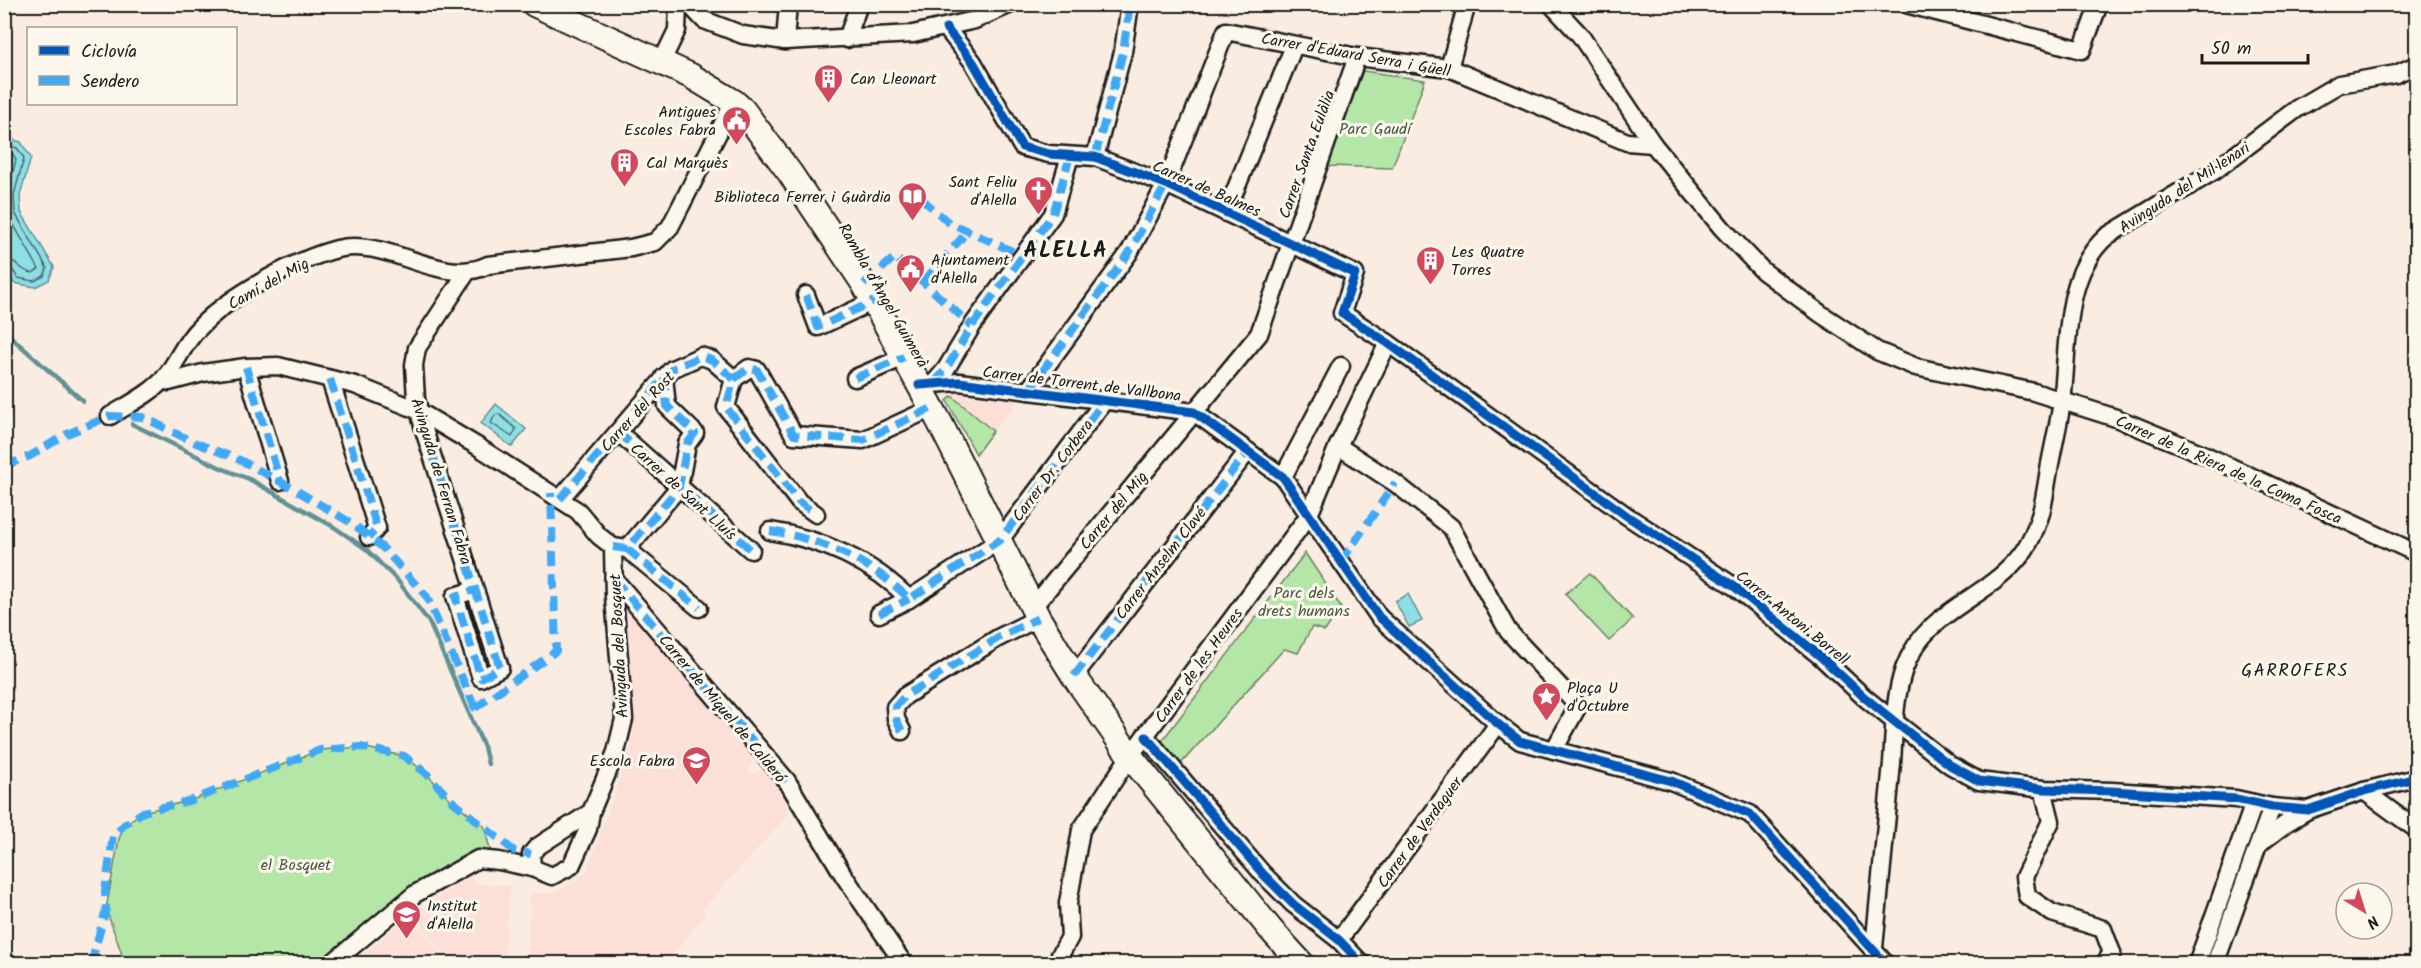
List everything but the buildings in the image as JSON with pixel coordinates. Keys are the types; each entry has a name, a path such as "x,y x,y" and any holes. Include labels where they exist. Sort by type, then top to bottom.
{"main road":[{"name":"Rambla d'Àngel Guimerà","path":"534,4 704,83 734,102 751,119 848,256 904,357 927,384 932,408 1036,613 1074,676 1130,756 1271,930 1302,963"}],"street":[{"path":"662,62 676,30 678,4"},
{"path":"689,4 704,20"},
{"path":"784,41 788,4"},
{"path":"847,39 859,4"},
{"path":"676,30 687,21 704,20 743,35 784,41 913,34 975,20 1011,4"},
{"path":"1095,157 1123,52 1130,4"},
{"path":"1449,68 1467,4"},
{"name":"Carrer de la Riera de la Coma Fosca","path":"1551,4 1580,35 1653,144 1722,228 1763,271 1821,314 1877,351 1917,367 2062,400 2116,418 2204,454 2416,553"},
{"path":"1906,4 2082,50 2099,4"},
{"name":"Carrer de Balmes","path":"946,28 973,62 1022,147 1049,154 1095,157 1166,184 1355,274 1342,313"},
{"name":"Carrer d'Eduard Serra i Güell","path":"1166,184 1226,31 1357,57 1449,68 1627,142 1653,144"},
{"path":"1226,213 1294,46"},
{"name":"Carrer Santa Eulàlia","path":"1194,412 1259,334 1357,57"},
{"name":"Avinguda del Mil·lenari","path":"1874,948 1895,722 1904,669 1917,644 1935,622 1999,578 2018,560 2031,538 2041,512 2062,400 2064,365 2075,294 2087,260 2096,246 2107,236 2214,171 2298,108 2339,84 2396,74 2416,65"},
{"path":"467,272 488,265 631,248 655,242 670,227 734,102"},
{"path":"927,384 946,369 972,326 1053,214 1070,156"},
{"path":"1028,391 1128,252 1166,184"},
{"name":"Camí del Mig","path":"110,416 164,379 183,346 194,333 230,302 292,266 337,249 354,246 400,255 451,271 467,272"},
{"name":"Avinguda de Ferran Fabra","path":"467,272 417,348 414,365 419,411 500,668 482,678 455,596 475,590"},
{"path":"806,294 818,327 874,301"},
{"name":"Carrer Antoni Borrell","path":"1342,313 1388,343 1627,516 1735,587 1820,656 1895,722 1950,765 1979,781 2043,789 2236,799 2272,807 2308,810"},
{"name":"Carrer de les Heures","path":"1130,756 1309,515 1338,446 1388,343"},
{"name":"Carrer del Rost","path":"560,499 672,369 701,356 712,360 734,379"},
{"path":"855,378 904,357"},
{"path":"164,379 169,382 246,367 279,366 355,385 419,411 578,511 599,536 620,548 699,608"},
{"path":"1282,477 1341,366"},
{"path":"246,367 280,481"},
{"path":"816,514 799,502 726,407 734,379 749,368 757,370 794,435 863,441 932,408"},
{"path":"620,548 680,487 687,444 695,433 667,406 664,377"},
{"path":"330,379 377,528 369,537"},
{"name":"Carrer de Torrent de Vallbona","path":"927,384 959,382 1194,412 1282,477 1379,616 1498,724 1520,741 1671,781 1750,814 1886,963"},
{"name":"Carrer Dr. Corbera","path":"1000,540 1105,400"},
{"name":"Carrer del Mig","path":"1036,613 1194,412"},
{"name":"Carrer de Sant Lluís","path":"618,432 751,550"},
{"path":"1338,446 1395,483 1451,527 1509,631 1578,706 1554,750"},
{"name":"Carrer Anselm Clavé","path":"1074,676 1248,451"},
{"path":"770,531 812,541 864,563 892,581 909,599"},
{"path":"879,614 909,599 1000,540"},
{"name":"Avinguda del Bosquet","path":"331,963 415,894 478,860 499,861 532,868 552,876 571,866 588,829 591,812 616,752 624,719 614,579 620,548"},
{"name":"Carrer de Miquel de Calderó","path":"614,579 787,781 844,876 904,963"},
{"path":"902,731 896,718 895,707 905,696 1036,613"},
{"name":"Carrer de Verdaguer","path":"1339,940 1498,724"},
{"path":"1146,737 1270,882 1293,904 1339,940 1362,963"},
{"path":"1056,963 1070,937 1068,903 1081,830 1130,756"},
{"path":"2259,844 2308,810 2364,791 2416,778"},
{"path":"2043,789 2051,821 2024,877 2027,896 2052,913 2103,929 2112,953 2104,963"},
{"path":"2364,791 2416,829"},
{"path":"2197,963 2254,803"},
{"path":"2215,963 2272,807"},
{"path":"532,868 531,855 537,848 591,812"}],"shaded area":[{"path":"957,388 1022,397 993,431 952,396"},
{"name":"Escola Fabra","path":"626,596 755,754 748,771 752,774 763,769 784,795 788,815 702,910 706,915 665,963 528,964 530,896 534,893 551,894 573,883 587,871 632,745 635,720"},
{"path":"470,877 476,884 510,886 504,963 452,963 412,914"},
{"name":"Institut d'Alella","path":"409,915 450,963 354,963"}],"green space":[{"name":"Parc Gaudí","path":"1363,71 1425,80 1392,168 1328,166"},
{"path":"952,396 993,431 976,454 947,401"},
{"name":"Parc dels drets humans","path":"1305,553 1341,607 1325,631 1312,627 1298,653 1284,649 1177,768 1158,746"},
{"path":"1590,573 1633,619 1609,641 1565,594"},
{"name":"el Bosquet","path":"361,747 404,756 426,773 451,800 484,826 493,861 415,894 331,963 125,963 106,909 119,839 125,824 143,812 192,800 320,750"}],"water":[{"path":"5,138 21,142 31,158 20,195 21,212 54,267 49,280 35,287 14,283 5,268"},
{"path":"496,404 526,429 512,447 481,423"},
{"path":"1408,594 1422,621 1409,627 1395,601"}],"waterway":[{"path":"2102,18 2109,4"},
{"path":"4,331 83,401"},
{"path":"132,424 221,468 249,479 334,527 366,549 398,581 429,622 484,747 488,764"}],"marked path":[{"path":"1095,157 1123,52 1130,4"},
{"path":"934,383 1053,214 1070,156"},
{"path":"1028,391 1129,253 1166,184 1163,183"},
{"path":"921,198 948,222 1023,256"},
{"path":"923,282 967,232"},
{"path":"864,284 895,257 972,326"},
{"path":"806,295 818,327 874,301"},
{"path":"560,499 672,369 701,356 712,360 734,379 726,407 799,502 816,514"},
{"path":"855,378 904,357"},
{"path":"246,367 280,481"},
{"path":"734,379 749,368 757,370 794,435 863,440 932,408"},
{"path":"613,547 627,549 679,487 687,444 695,433 667,406 664,377"},
{"path":"330,379 377,528 369,537"},
{"path":"770,531 809,540 846,554 879,574 909,599 1000,540 1105,400"},
{"path":"419,411 500,668 481,678 455,596 475,590"},
{"path":"4,466 30,456 67,434 110,416 143,417 191,441 240,460 353,524 383,548 427,597 475,708 479,711"},
{"path":"618,432 751,550"},
{"path":"1074,676 1248,451"},
{"path":"1341,562 1395,483"},
{"path":"475,708 556,651 551,493"},
{"path":"627,549 699,608"},
{"path":"614,579 787,781"},
{"path":"879,614 909,599"},
{"path":"902,731 896,719 895,707 905,696 998,638 1038,618"},
{"path":"91,964 106,909 105,891 113,836 125,824 143,812 192,800 320,750 361,747 404,756 426,773 451,800 514,851 531,854"}],"cycle path":[{"path":"946,28 973,62 1022,147 1049,154 1095,157 1166,184 1355,274 1342,313 1388,343 1627,516 1735,587 1820,656 1895,722 1950,765 1979,781 2043,789 2236,799 2272,807 2308,810 2364,791 2416,778"},
{"path":"919,385 959,382 1194,412 1283,477 1379,617 1498,724 1520,741 1671,781 1750,814 1886,964"},
{"path":"1146,737 1263,874 1293,904 1339,940 1362,964"}],"place":[{"name":"Can Lleonart","path":"829,104"},
{"name":"Antigues Escoles Fabra","path":"737,146"},
{"name":"Cal Marquès","path":"625,188"},
{"name":"Sant Feliu d'Alella","path":"1038,216"},
{"name":"Biblioteca Ferrer i Guàrdia","path":"912,222"},
{"name":"Les Quatre Torres","path":"1430,286"},
{"name":"Ajuntament d'Alella","path":"910,294"},
{"name":"Plaça U d'Octubre","path":"1546,722"},
{"name":"Escola Fabra","path":"696,786"},
{"name":"Institut d'Alella","path":"406,940"}],"district":[{"name":"ALELLA","path":"1066,249"},
{"name":"GARROFERS","path":"2295,670"}]}
